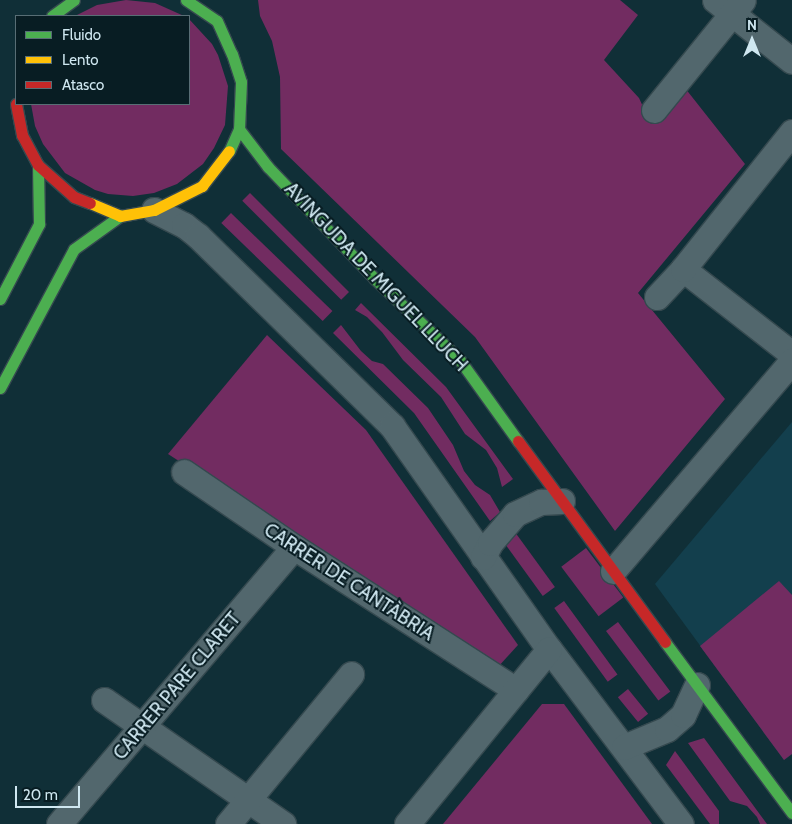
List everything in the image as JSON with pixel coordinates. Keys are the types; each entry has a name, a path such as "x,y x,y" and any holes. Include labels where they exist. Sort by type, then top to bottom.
{"street":[{"path":"52,15 54,0"},
{"path":"53,15 74,0"},
{"path":"0,388 74,248 120,216 154,210 202,186 227,157 239,129 241,82 232,54 217,21 186,0"},
{"path":"654,110 730,4 792,61"},
{"path":"217,21 219,7"},
{"path":"17,105 22,135 38,165 74,197 120,216"},
{"name":"AVINGUDA DE MIGUEL LLUCH","path":"239,129 268,167 375,279 459,359 612,571 792,813"},
{"path":"657,298 683,269 792,132"},
{"path":"4,286 40,224 38,165"},
{"path":"154,210 198,236 392,426 549,649 681,824"},
{"path":"683,269 792,354"},
{"path":"612,571 792,361"},
{"name":"CARRER DE CANTÀBRIA","path":"184,472 294,547 516,690"},
{"path":"483,557 490,543 515,514 541,502 562,501"},
{"name":"CARRER PARE CLARET","path":"59,824 294,547"},
{"path":"408,824 549,649"},
{"path":"228,824 351,674"},
{"path":"624,747 667,729 683,715 697,685"},
{"path":"104,700 283,824"}],"shaded area":[{"path":"126,0 155,3 182,15 77,15 97,5"},
{"path":"258,0 620,0 638,15 604,60 639,98 651,124 685,88 745,164 638,293 725,399 615,531 475,337 281,149 280,77 272,41 260,16"},
{"path":"190,20 212,44 218,55 228,86 225,125 214,148 203,164 177,184 154,193 133,196 108,194 95,190 65,173 43,144 35,126 31,105 190,105"},
{"path":"250,193 349,292 341,300 242,201"},
{"path":"231,213 332,311 323,321 221,223"},
{"path":"361,303 446,387 513,479 502,487 497,468 486,450 465,434 441,397 403,360 382,332 367,317 355,310"},
{"path":"341,325 361,351 372,361 383,364 428,408 453,445 464,471 475,485 490,495 500,512 490,521 414,413 333,333"},
{"path":"267,335 366,430 518,645 498,667 168,454"},
{"path":"792,422 792,754 784,760 655,584"},
{"path":"512,528 555,587 543,596 500,537"},
{"path":"586,548 623,598 599,616 561,567"},
{"path":"779,581 792,595 792,754 784,760 700,646"},
{"path":"564,601 617,675 608,682 554,608"},
{"path":"618,622 670,691 658,701 606,631"},
{"path":"628,689 648,714 638,722 618,697"},
{"path":"542,704 564,704 652,824 443,824"},
{"path":"704,738 767,824 760,824 757,817 747,806 730,801 688,743"},
{"path":"675,751 719,811 719,824 710,824 666,765"}],"traffic: fast":[{"path":"53,15 74,0"},
{"path":"186,0 217,21 232,54 241,82 239,129 229,151"},
{"path":"239,129 268,167 375,279 459,359 518,441"},
{"path":"0,299 39,224 38,165"},
{"path":"0,388 74,249 120,216"},
{"path":"665,642 792,813"}],"traffic: slow":[{"path":"90,203 120,216 154,210 202,186 229,151"}],"traffic: jam":[{"path":"16,105 22,135 38,165 74,197 90,203"},
{"path":"518,441 665,642"}]}
